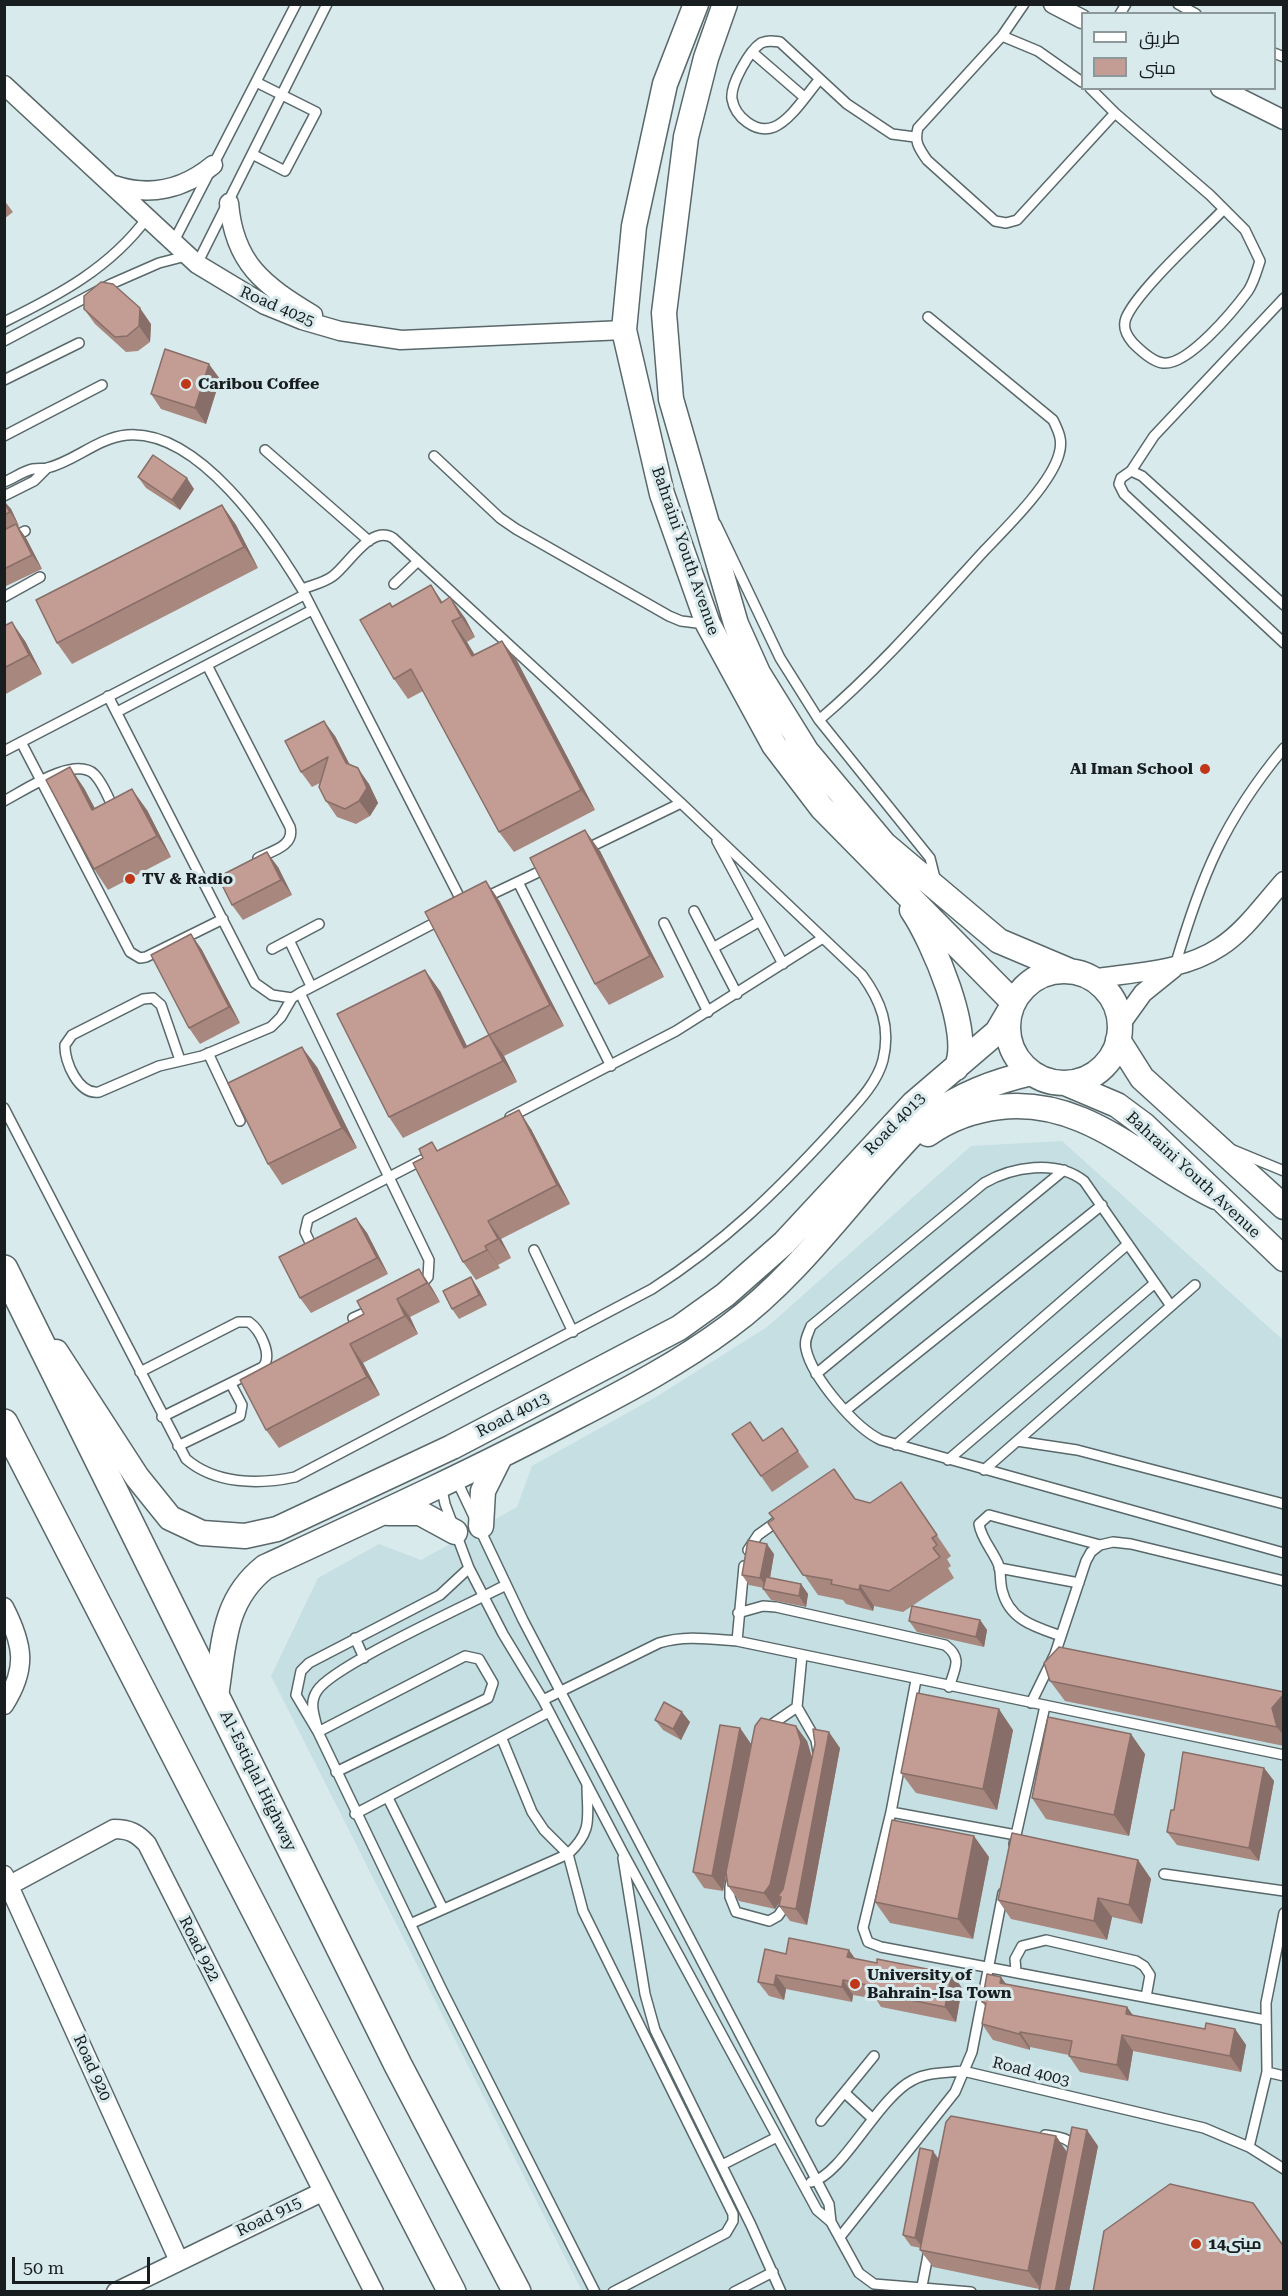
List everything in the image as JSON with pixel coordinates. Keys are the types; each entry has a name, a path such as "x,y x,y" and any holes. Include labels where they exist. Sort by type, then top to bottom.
{"main road":[{"name":"Al-Estiqlal Highway","path":"10,1279 398,2066 517,2292"},
{"path":"4,1423 452,2292"}],"street":[{"name":"Bahraini Youth Avenue","path":"696,4 665,84 634,226 624,330 662,495 708,624 774,745 822,808 886,871 1012,1006"},
{"name":"Bahraini Youth Avenue","path":"725,4 706,58 686,137 664,313 671,399 704,510 716,563 736,624 758,673 807,752 843,798 884,844 999,941 1081,975"},
{"path":"1053,4 1078,13"},
{"name":"Road 4025","path":"4,85 193,260 265,305 302,320 340,331 401,340 624,330"},
{"path":"1224,90 1284,120"},
{"path":"112,185 138,191 165,190 191,181 213,165"},
{"path":"229,203 234,237 251,269 277,293 340,331"},
{"path":"886,871 919,920 943,972 961,1045 961,1060 956,1068"},
{"path":"1175,967 1081,975 1053,972 1037,978 1023,988 1012,1006 1009,1038 1013,1051 1031,1072 1047,1080 1065,1083 1093,1075 1104,1065 1119,1032 1143,993 1175,967 1220,947 1239,932 1284,881"},
{"path":"1081,975 1111,998 1119,1032 1142,1078 1284,1207"},
{"name":"Road 4013","path":"216,1696 230,1612 249,1582 265,1567 380,1514 442,1467 679,1328 725,1295 784,1243 914,1103 998,1032 1012,1006"},
{"name":"Road 4013","path":"10,1279 152,1497 170,1518 202,1533 245,1536 277,1529 442,1467 500,1457 643,1382 729,1327 793,1270 922,1124 953,1100 979,1088 1031,1072"},
{"name":"Bahraini Youth Avenue","path":"1065,1083 1102,1098 1131,1115 1284,1259"},
{"path":"887,1164 936,1128 961,1116 986,1109 1013,1106 1041,1107 1067,1112 1092,1123 1175,1176 1216,1197"},
{"path":"481,1526 483,1491 500,1457"},
{"path":"380,1514 420,1513 455,1532"},
{"path":"4,1607 18,1635 21,1651 18,1680 4,1705"},
{"name":"Road 922","path":"7,1880 114,1829 124,1829 140,1836 147,1844 322,2192"},
{"name":"Road 920","path":"7,1880 179,2261"},
{"name":"Road 915","path":"116,2292 147,2285 179,2261 322,2192 374,2292"}],"lane":[{"path":"4,342 120,280 159,263 193,260 229,203 327,4"},
{"path":"1024,4 1002,36 929,113 918,128 915,137 918,147 927,160 995,221 1006,223 1017,220 1115,113"},
{"path":"1178,4 1192,12"},
{"path":"173,243 295,5"},
{"path":"1002,36 1038,51 1081,81"},
{"path":"819,80 774,127 757,128 745,121 735,110 731,97 741,66 752,52 760,44 770,40 780,42 847,104 892,134 915,137"},
{"path":"752,52 804,97"},
{"path":"252,154 285,171 316,112 255,82"},
{"path":"1092,90 1115,113 1224,209 1245,230 1260,261 1250,289 1212,332 1179,361 1162,363 1141,351 1126,335 1125,321 1131,309 1161,274 1224,209"},
{"path":"4,322 71,288 123,247 147,218"},
{"path":"1284,298 1154,436 1131,471 1121,478 1120,489 1284,643"},
{"path":"819,720 882,662 1021,511 1049,473 1059,455 1061,438 1053,420 928,317"},
{"path":"4,380 79,343"},
{"path":"4,436 102,385"},
{"path":"4,496 34,481 47,468 106,440 127,435 150,436 171,443 190,455 256,518 303,592 465,908"},
{"path":"265,450 369,541"},
{"path":"434,456 500,518 532,539 669,616 687,622 708,624"},
{"path":"4,482 33,469 47,468"},
{"path":"1131,471 1142,476 1284,605"},
{"path":"704,510 719,527 754,607 780,658 819,720 930,858 936,874 936,890"},
{"path":"4,542 25,531"},
{"path":"4,751 330,578 374,536 387,535 681,803 862,975 876,994 884,1016 887,1039 883,1062 873,1082 784,1184 722,1241 652,1289 295,1477 257,1482 218,1477 200,1471 186,1459 162,1417 4,1108"},
{"path":"394,584 418,561"},
{"path":"4,597 40,577"},
{"path":"117,712 312,610"},
{"path":"230,633 238,649"},
{"path":"207,665 292,832 287,843 252,861"},
{"path":"108,696 255,982 272,995 296,995"},
{"path":"21,742 130,952 140,958 146,957 223,920"},
{"path":"1175,967 1189,919 1219,842 1239,806 1284,748"},
{"path":"4,801 68,768 83,768 90,771 100,782 118,818"},
{"path":"579,852 681,803"},
{"path":"714,834 783,964"},
{"path":"180,1060 161,1005 153,998 143,999 72,1035 65,1045 66,1056 79,1084 93,1093 180,1060 208,1053 271,1027 296,995 311,986 558,862"},
{"path":"205,884 214,879"},
{"path":"518,882 611,1066"},
{"path":"694,911 737,994"},
{"path":"713,948 760,921"},
{"path":"272,949 319,924"},
{"path":"664,924 708,1012"},
{"path":"505,1119 611,1066 708,1012 823,938"},
{"path":"289,940 311,986"},
{"path":"296,995 429,1260 430,1269 423,1285 405,1294"},
{"path":"208,1053 240,1121"},
{"path":"1210,1140 1284,1171"},
{"path":"314,1252 305,1232 308,1219 431,1156"},
{"path":"1171,1306 1084,1181 1064,1170 1040,1168 1009,1171 984,1183 811,1326 806,1338 806,1348 816,1374 846,1410 867,1432 896,1445 1284,1553"},
{"path":"816,1374 1064,1170"},
{"path":"846,1410 1101,1205"},
{"path":"896,1445 1128,1244"},
{"path":"534,1250 573,1332"},
{"path":"948,1460 1155,1282"},
{"path":"984,1470 1195,1285"},
{"path":"353,1318 385,1304"},
{"path":"140,1372 238,1322 249,1322 256,1329 267,1352 267,1363 259,1370 162,1417"},
{"path":"178,1446 240,1416 242,1405 231,1384"},
{"path":"1017,1441 1077,1450 1284,1504"},
{"path":"442,1467 481,1526 506,1585 829,2204 831,2222"},
{"path":"442,1467 455,1532 469,1568 503,1634 543,1700 622,1851 817,2210 831,2222 859,2273 874,2284 882,2287 922,2286 971,2292"},
{"path":"1061,1636 1027,1624 1011,1610 1002,1590 999,1568 980,1531 980,1524 988,1515 1100,1545 1113,1542 1131,1544 1284,1581"},
{"path":"737,1641 738,1613 747,1552 758,1535 784,1516"},
{"path":"1030,1703 1055,1654 1086,1561 1100,1545"},
{"path":"469,1568 440,1595 323,1654 301,1671 296,1695 318,1732 410,1924 595,2292"},
{"path":"999,1568 1079,1582"},
{"path":"318,1732 312,1704 317,1690 328,1679 506,1585"},
{"path":"738,1613 763,1606 776,1607 945,1645 955,1653 958,1661 949,1687"},
{"path":"543,1700 658,1643 694,1637 737,1641 1284,1755"},
{"path":"355,1638 364,1658"},
{"path":"1055,1654 1066,1657"},
{"path":"797,1707 768,1727 759,1740 730,1887 730,1897 736,1912 769,1921 778,1916 787,1903 819,1758 816,1740 797,1707 802,1655"},
{"path":"318,1732 465,1656 479,1659 493,1683 488,1698 336,1772"},
{"path":"916,1680 891,1812 863,1928 868,1942 881,1947 1265,2020"},
{"path":"1011,1857 1045,1706"},
{"path":"356,1814 502,1739 549,1712"},
{"path":"502,1739 532,1812 544,1830 568,1854 583,1911 733,2214 733,2221 726,2234 613,2292"},
{"path":"410,1924 568,1854 584,1837 588,1826 587,1782"},
{"path":"388,1798 443,1909"},
{"path":"891,1812 1016,1835"},
{"path":"622,1851 649,2012 655,2030 722,2165 781,2292"},
{"path":"1164,1874 1284,1892"},
{"path":"840,2237 956,2092 974,2041 1006,1878"},
{"path":"1249,2147 1267,2072 1265,2020 1284,1913"},
{"path":"1016,1971 1015,1959 1023,1946 1046,1940 1136,1961 1150,1975 1146,1997"},
{"path":"821,2121 874,2056"},
{"name":"Road 4003","path":"815,2181 839,2160 892,2096 912,2080 925,2075 963,2071 1133,2113 1181,2121 1249,2147 1284,2169"},
{"path":"1267,2072 1284,2076"},
{"path":"845,2093 873,2119"},
{"path":"1034,2133 1070,2141 1076,2150 1074,2166"},
{"path":"722,2165 777,2137"},
{"path":"802,2182 815,2181"},
{"path":"922,2286 932,2240"},
{"path":"734,2292 773,2272"}],"shaded area":[{"name":"University of Bahrain-Isa Town","path":"1062,1141 1283,1340 1283,2291 582,2291 271,1676 318,1578 379,1544 421,1560 517,1507 532,1466 656,1397 767,1327 971,1146"}],"building":[{"path":"101,282 113,284 140,308 139,326 127,336 115,337 84,309 84,296"},
{"path":"165,349 209,364 195,408 151,394"},
{"path":"153,455 187,478 172,500 138,477"},
{"path":"4,503 10,512 4,515"},
{"path":"222,505 244,547 57,643 36,600"},
{"path":"16,524 32,555 4,569 4,530"},
{"path":"431,585 441,603 450,597 461,617 452,621 472,656 502,641 581,790 499,832 411,669 394,679 360,620 390,603 392,607"},
{"path":"12,622 29,655 4,668 4,626"},
{"path":"324,721 346,763 358,768 367,788 359,801 345,809 326,801 319,787 328,757 301,772 285,741"},
{"path":"70,767 92,810 132,789 157,836 94,869 46,780"},
{"path":"585,830 650,956 595,984 530,858"},
{"path":"267,852 281,880 232,905 218,877"},
{"path":"486,881 550,1005 489,1035 425,912"},
{"path":"191,934 229,1007 189,1028 151,955"},
{"path":"425,970 464,1048 489,1035 503,1061 389,1117 337,1014"},
{"path":"302,1047 342,1128 268,1164 228,1083"},
{"path":"519,1110 557,1185 488,1221 498,1239 485,1246 487,1250 463,1262 413,1163 423,1158 419,1149 432,1142 437,1151"},
{"path":"356,1218 377,1258 300,1298 279,1257"},
{"path":"419,1269 427,1283 397,1299 405,1316 350,1344 367,1377 266,1430 240,1380 364,1314 357,1301"},
{"path":"471,1277 479,1295 452,1309 443,1291"},
{"path":"750,1422 763,1441 782,1428 798,1451 761,1476 732,1434"},
{"path":"834,1469 855,1499 870,1503 901,1482 937,1535 932,1538 937,1545 933,1548 940,1557 889,1591 860,1585 859,1590 831,1584 832,1580 803,1575 768,1523 774,1519 769,1513"},
{"path":"748,1540 767,1544 760,1578 742,1575"},
{"path":"766,1577 801,1584 799,1596 763,1589"},
{"path":"912,1606 980,1620 976,1637 909,1621"},
{"path":"1059,1647 1284,1692 1272,1708 1277,1727 1050,1681 1044,1663"},
{"path":"917,1693 999,1709 983,1789 901,1773"},
{"path":"664,1702 682,1712 673,1729 655,1720"},
{"path":"1048,1717 1131,1734 1114,1815 1032,1798"},
{"path":"761,1718 796,1726 801,1742 770,1885 764,1893 728,1886 726,1872 755,1726"},
{"path":"720,1725 740,1728 712,1876 693,1872"},
{"path":"813,1729 829,1732 796,1909 779,1906 781,1897 778,1896 783,1889 815,1744"},
{"path":"1183,1752 1264,1768 1249,1848 1167,1832 1171,1810 1174,1810"},
{"path":"892,1820 974,1836 958,1919 875,1902"},
{"path":"1012,1833 1138,1860 1129,1905 1098,1898 1094,1921 998,1900"},
{"path":"789,1938 849,1950 847,1957 877,1963 877,1959 952,1974 945,2007 871,1992 872,1986 843,1980 842,1987 776,1975 774,1985 758,1982 765,1949 786,1954"},
{"path":"987,1974 1001,1977 1000,1983 1127,2007 1126,2014 1205,2029 1206,2023 1235,2029 1230,2056 1122,2035 1117,2065 1069,2056 1072,2041 1020,2032 1019,2034 982,2024 986,2003 982,2002"},
{"path":"951,2116 1056,2136 1028,2271 920,2250 946,2122"},
{"path":"1072,2127 1087,2130 1055,2292 1039,2292"},
{"path":"920,2148 933,2151 915,2238 903,2235"},
{"name":"مبنى14","path":"1170,2184 1253,2203 1284,2247 1284,2292 1093,2292 1104,2231"}],"place":[{"name":"Caribou Coffee","path":"186,384"},
{"name":"Al Iman School","path":"1205,769"},
{"name":"TV & Radio","path":"130,879"},
{"name":"University of Bahrain-Isa Town","path":"855,1984"},
{"name":"مبنى14","path":"1196,2244"}]}
